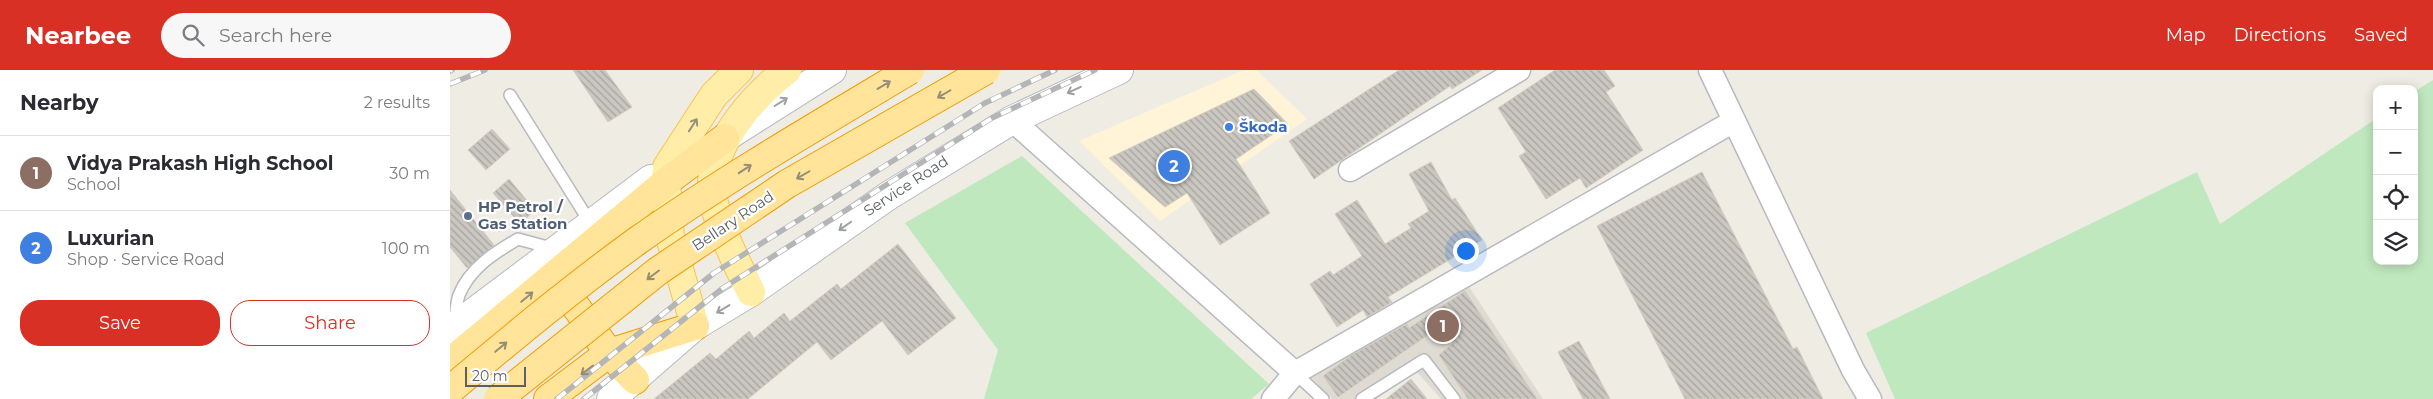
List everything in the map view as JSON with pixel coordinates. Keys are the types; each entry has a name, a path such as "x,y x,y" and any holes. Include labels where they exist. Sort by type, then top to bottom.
{"highway":[{"path":"450,390 540,315 637,242 759,160 910,70"},
{"name":"Bellary Road","path":"498,399 658,271 787,184 986,70"},
{"path":"450,362 551,262 667,174 725,138"},
{"path":"551,262 609,353 635,380"},
{"path":"548,399 609,353 695,326"}],"main road":[{"path":"452,328 551,262 591,224 667,174 714,95 739,70"},
{"path":"751,292 728,243 718,216 712,182 725,138 763,90 787,70"},
{"path":"725,138 832,70"},
{"name":"Service Road","path":"611,399 695,326 751,292 888,196 1012,120 1119,70"},
{"path":"667,174 670,238 695,326"}],"street":[{"path":"1350,170 1519,70"},
{"path":"1710,70 1853,370 1870,399"},
{"path":"1012,120 1295,373"},
{"path":"1273,399 1295,373 1734,121"}],"lane":[{"path":"510,95 591,224"},
{"path":"1362,399 1424,360 1454,399"},
{"path":"1295,373 1323,399"}],"shaded area":[{"path":"1244,70 1256,70 1307,119 1160,221 1079,141"},
{"path":"1466,282 1543,399 1441,399 1415,370 1377,399 1332,399 1308,374"}],"green space":[{"path":"2433,80 2433,399 1895,399 1866,333 2197,172 2220,224 2373,121 2373,265 2418,265 2418,89"},
{"path":"1022,156 1269,384 1251,399 984,399 998,350 905,223"}],"building":[{"path":"573,70 605,70 632,107 608,122"},
{"path":"1399,70 1482,70 1452,89 1450,86 1314,179 1289,141"},
{"path":"1555,70 1604,70 1615,86 1606,92 1643,150 1586,188 1580,178 1546,199 1519,156 1526,152 1498,108"},
{"path":"1254,89 1288,124 1236,159 1270,213 1220,245 1187,193 1165,207 1109,158"},
{"path":"492,129 510,149 486,170 468,150"},
{"path":"1431,162 1452,200 1455,198 1482,240 1388,297 1392,302 1367,317 1363,310 1337,327 1310,284 1330,271 1333,275 1362,256 1335,214 1357,200 1385,244 1411,228 1408,224 1429,211 1409,174"},
{"path":"1702,172 1793,349 1797,347 1823,399 1685,399 1597,226"},
{"path":"509,179 535,210 520,224 493,193"},
{"path":"450,190 494,245 467,268 450,247"},
{"path":"898,244 956,318 908,355 882,321 831,360 817,342 748,399 654,399 710,353 716,359 749,331 754,338 784,313 790,321 837,284 841,289"},
{"path":"1465,291 1537,399 1468,399 1439,355 1453,343 1441,326 1338,397 1323,376 1352,355 1407,324 1409,328"},
{"path":"1579,341 1610,399 1583,399 1558,352"},
{"path":"1411,379 1427,399 1386,399"}],"railway":[{"path":"450,84 485,70"},
{"path":"557,399 714,273 985,103 1055,70"},
{"path":"584,399 723,288 992,118 1095,70"}],"place":[{"name":"Škoda","path":"1229,127"},
{"name":"Luxurian","path":"1174,166"},
{"name":"HP Petrol / Gas Station","path":"468,216"},
{"name":"Vidya Prakash High School","path":"1443,326"}]}
